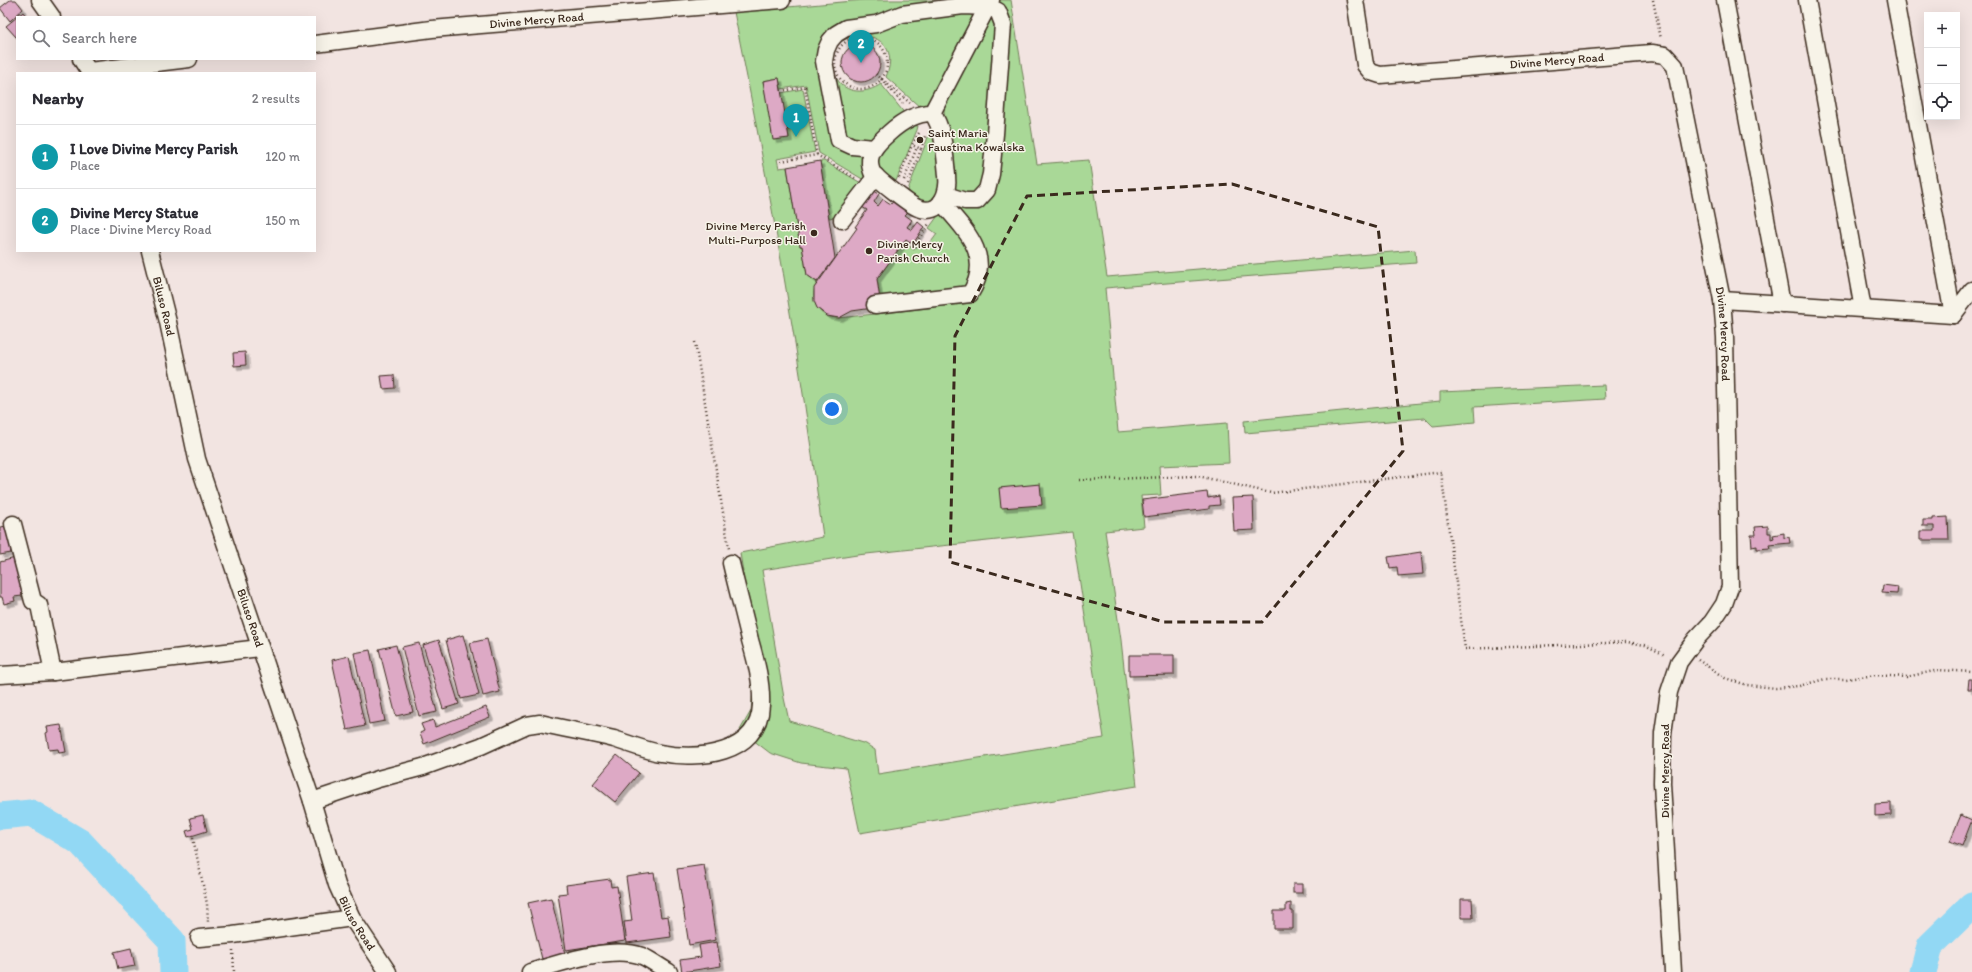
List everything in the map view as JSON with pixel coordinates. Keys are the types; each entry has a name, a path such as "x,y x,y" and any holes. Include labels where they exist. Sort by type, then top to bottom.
{"street":[{"path":"40,0 51,16"},
{"name":"Divine Mercy Road","path":"316,44 432,29 782,0"},
{"name":"Divine Mercy Road","path":"1354,0 1365,65 1371,72 1380,75 1652,53 1665,55 1675,66 1722,300 1725,337 1730,587 1724,604 1712,622 1682,657 1668,692 1663,733 1662,783 1673,972"},
{"path":"1725,0 1782,304"},
{"path":"1807,0 1863,309"},
{"path":"1895,0 1954,315"},
{"path":"842,220 872,180 870,164 874,148 899,125 923,114 989,3"},
{"path":"872,180 914,206 926,210 939,202 977,201 987,190 995,134 1003,24 998,11 989,3 902,14 876,24 846,28 836,34 830,41 826,50 824,71 832,95 840,140 852,146 874,148"},
{"path":"87,68 179,60"},
{"path":"923,114 938,124 946,161 948,185 939,202"},
{"path":"875,305 970,294 976,282 978,270 976,250 965,230 939,202"},
{"name":"Biluso Road","path":"150,252 168,322 197,459 312,801 337,885 352,918 388,972"},
{"path":"1954,315 1972,290"},
{"path":"1722,300 1954,315"},
{"path":"13,524 34,601 39,605 53,672"},
{"path":"312,801 378,779 423,767 481,746 527,725 540,723 615,740 661,753 698,756 723,751 743,742 753,732 760,716 761,705 759,674 731,563"},
{"path":"0,675 53,672 260,648"},
{"path":"204,937 233,935 352,918"},
{"path":"530,972 583,957 613,953 641,956 668,972"}],"path":[{"path":"1653,0 1665,55"},
{"path":"859,37 867,37 880,44 887,57 887,64 882,79 869,88 862,89 854,88 842,81 835,67 837,53 840,47 852,38 859,37"},
{"path":"882,79 923,114"},
{"path":"882,79 923,114"},
{"path":"781,92 805,87 817,154"},
{"path":"906,188 926,137 924,130"},
{"path":"898,182 912,145"},
{"path":"902,185 917,147 921,149"},
{"path":"781,161 817,154 872,180"},
{"path":"905,241 913,247 929,224 939,202"},
{"path":"910,223 915,226"},
{"path":"695,342 731,563"},
{"path":"1079,480 1198,476 1271,493 1441,472 1465,649 1627,642 1682,657 1725,678 1747,685 1776,688 1799,686 1825,679 1846,679 1876,675 1906,677 1939,670 1972,672"},
{"path":"193,838 207,904 204,937"},
{"path":"233,935 234,972"}],"highlighted area":[{"path":"1232,184 1378,227 1403,451 1262,622 1164,622 950,562 955,336 1027,196"}],"green space":[{"path":"864,0 987,0 930,103 921,108 886,77 890,58 885,45 874,38 860,36 846,39 836,47 831,60 836,77 840,83 851,90 857,91 869,90 881,84 906,115 891,125 864,180 819,153 806,85 781,89 779,78 763,81 774,140 789,137 781,93 803,89 815,152 777,159 779,168 787,167 800,246 802,246 807,275 817,282 814,289 814,301 820,311 825,315 839,318 972,303 982,282 949,205 944,110 945,102 998,0 1011,0 1037,164 1089,160 1107,277 1415,250 1416,263 1105,288 1118,432 1227,423 1229,463 1159,466 1161,495 1141,496 1144,527 1105,531 1121,640 1137,786 860,833 846,768 801,763 770,753 740,730 751,711 754,679 728,576 743,572 740,553 823,537 805,405 783,273 760,143 734,12","holes":["1072,532 1104,738 878,774 875,750 866,744 789,721 762,570 857,555"]},
{"path":"913,125 918,126 917,130 896,181 880,170 877,160 883,149 892,140"},
{"path":"930,132 939,155 940,181 938,197 928,203 916,199 908,190"},
{"path":"820,161 824,161 861,183 835,217 829,218"},
{"path":"940,213 963,234 973,268 966,290 880,300 877,279 904,242 914,250 919,244 926,249 937,234 929,228"},
{"path":"1604,385 1605,399 1474,407 1475,422 1433,426 1425,418 1245,433 1244,421 1440,401 1440,392"}],"building":[{"path":"10,0 16,0 23,9 10,21 0,8"},
{"path":"23,12 26,16 18,16"},
{"path":"16,18 16,37 6,26"},
{"path":"861,44 871,47 877,53 880,63 877,73 871,79 861,82 851,79 845,73 842,63 845,53 851,47"},
{"path":"779,78 789,138 773,140 763,81"},
{"name":"Divine Mercy Parish Multi-Purpose Hall","path":"820,161 835,258 817,282 807,275 802,246 800,246 787,167"},
{"name":"Divine Mercy Parish Church","path":"873,190 879,194 874,202 878,206 883,199 891,204 894,200 909,211 905,215 912,220 907,227 912,230 918,222 924,227 913,244 906,239 877,279 880,300 873,308 852,311 839,318 827,316 817,308 814,301 814,288 857,228 855,227 867,210 860,206"},
{"path":"245,352 246,365 234,366 233,353"},
{"path":"394,375 395,388 383,389 381,376"},
{"path":"1040,484 1042,505 1001,508 999,488"},
{"path":"1207,492 1208,498 1219,496 1220,505 1209,506 1209,509 1144,517 1142,500"},
{"path":"1253,497 1254,530 1234,531 1232,498"},
{"path":"1948,517 1949,540 1920,540 1920,531 1934,531 1934,526 1923,526 1923,520"},
{"path":"8,526 11,553 0,555 0,527"},
{"path":"1768,526 1768,533 1771,533 1771,539 1774,538 1773,535 1784,533 1784,538 1789,537 1790,543 1769,545 1770,548 1757,549 1757,546 1752,547 1751,535 1756,535 1755,527"},
{"path":"1421,552 1423,574 1398,576 1397,567 1390,568 1388,557"},
{"path":"15,558 22,596 14,597 15,601 4,604 2,597 0,597 0,562"},
{"path":"1883,585 1898,587 1897,594 1882,593"},
{"path":"463,635 479,695 461,699 446,640"},
{"path":"487,639 500,692 483,696 470,643"},
{"path":"439,640 459,704 443,709 423,645"},
{"path":"419,643 437,712 419,716 402,647"},
{"path":"396,645 413,712 396,716 379,649"},
{"path":"370,650 385,721 369,724 354,653"},
{"path":"1129,655 1174,655 1174,675 1129,676"},
{"path":"349,656 365,726 347,730 332,660"},
{"path":"1969,679 1972,679 1972,689 1968,689"},
{"path":"486,707 490,717 424,744 420,733 424,731 421,724 433,720 435,727"},
{"path":"61,725 66,752 59,753 58,749 49,750 46,733 48,732 47,727"},
{"path":"617,755 639,773 615,802 593,784"},
{"path":"1891,803 1891,815 1875,816 1875,804"},
{"path":"203,815 207,831 188,837 186,831 193,829 190,818"},
{"path":"1961,815 1972,820 1962,846 1950,841"},
{"path":"704,865 716,940 689,945 677,869"},
{"path":"654,873 661,917 668,916 671,937 627,943 624,922 632,921 626,877"},
{"path":"610,879 611,887 617,886 625,941 566,950 558,894 567,893 566,885"},
{"path":"1293,884 1302,884 1302,893 1293,893"},
{"path":"551,898 565,954 542,959 528,903"},
{"path":"1461,899 1472,899 1473,918 1461,918"},
{"path":"1291,903 1291,911 1293,911 1293,929 1274,929 1274,911 1286,911 1286,904"},
{"path":"717,942 721,966 682,972 680,960 701,957 699,945"},
{"path":"131,948 135,966 118,969 114,952"}],"waterway":[{"path":"0,816 31,813 80,842 172,941 173,972"},
{"path":"1923,972 1930,946 1972,905"}],"place":[{"name":"Divine Mercy Statue","path":"861,63"},
{"name":"I Love Divine Mercy Parish","path":"796,137"},
{"name":"Saint Maria Faustina Kowalska","path":"920,140"},
{"name":"Divine Mercy Parish Multi-Purpose Hall","path":"814,233"},
{"name":"Divine Mercy Parish Church","path":"869,251"}]}
